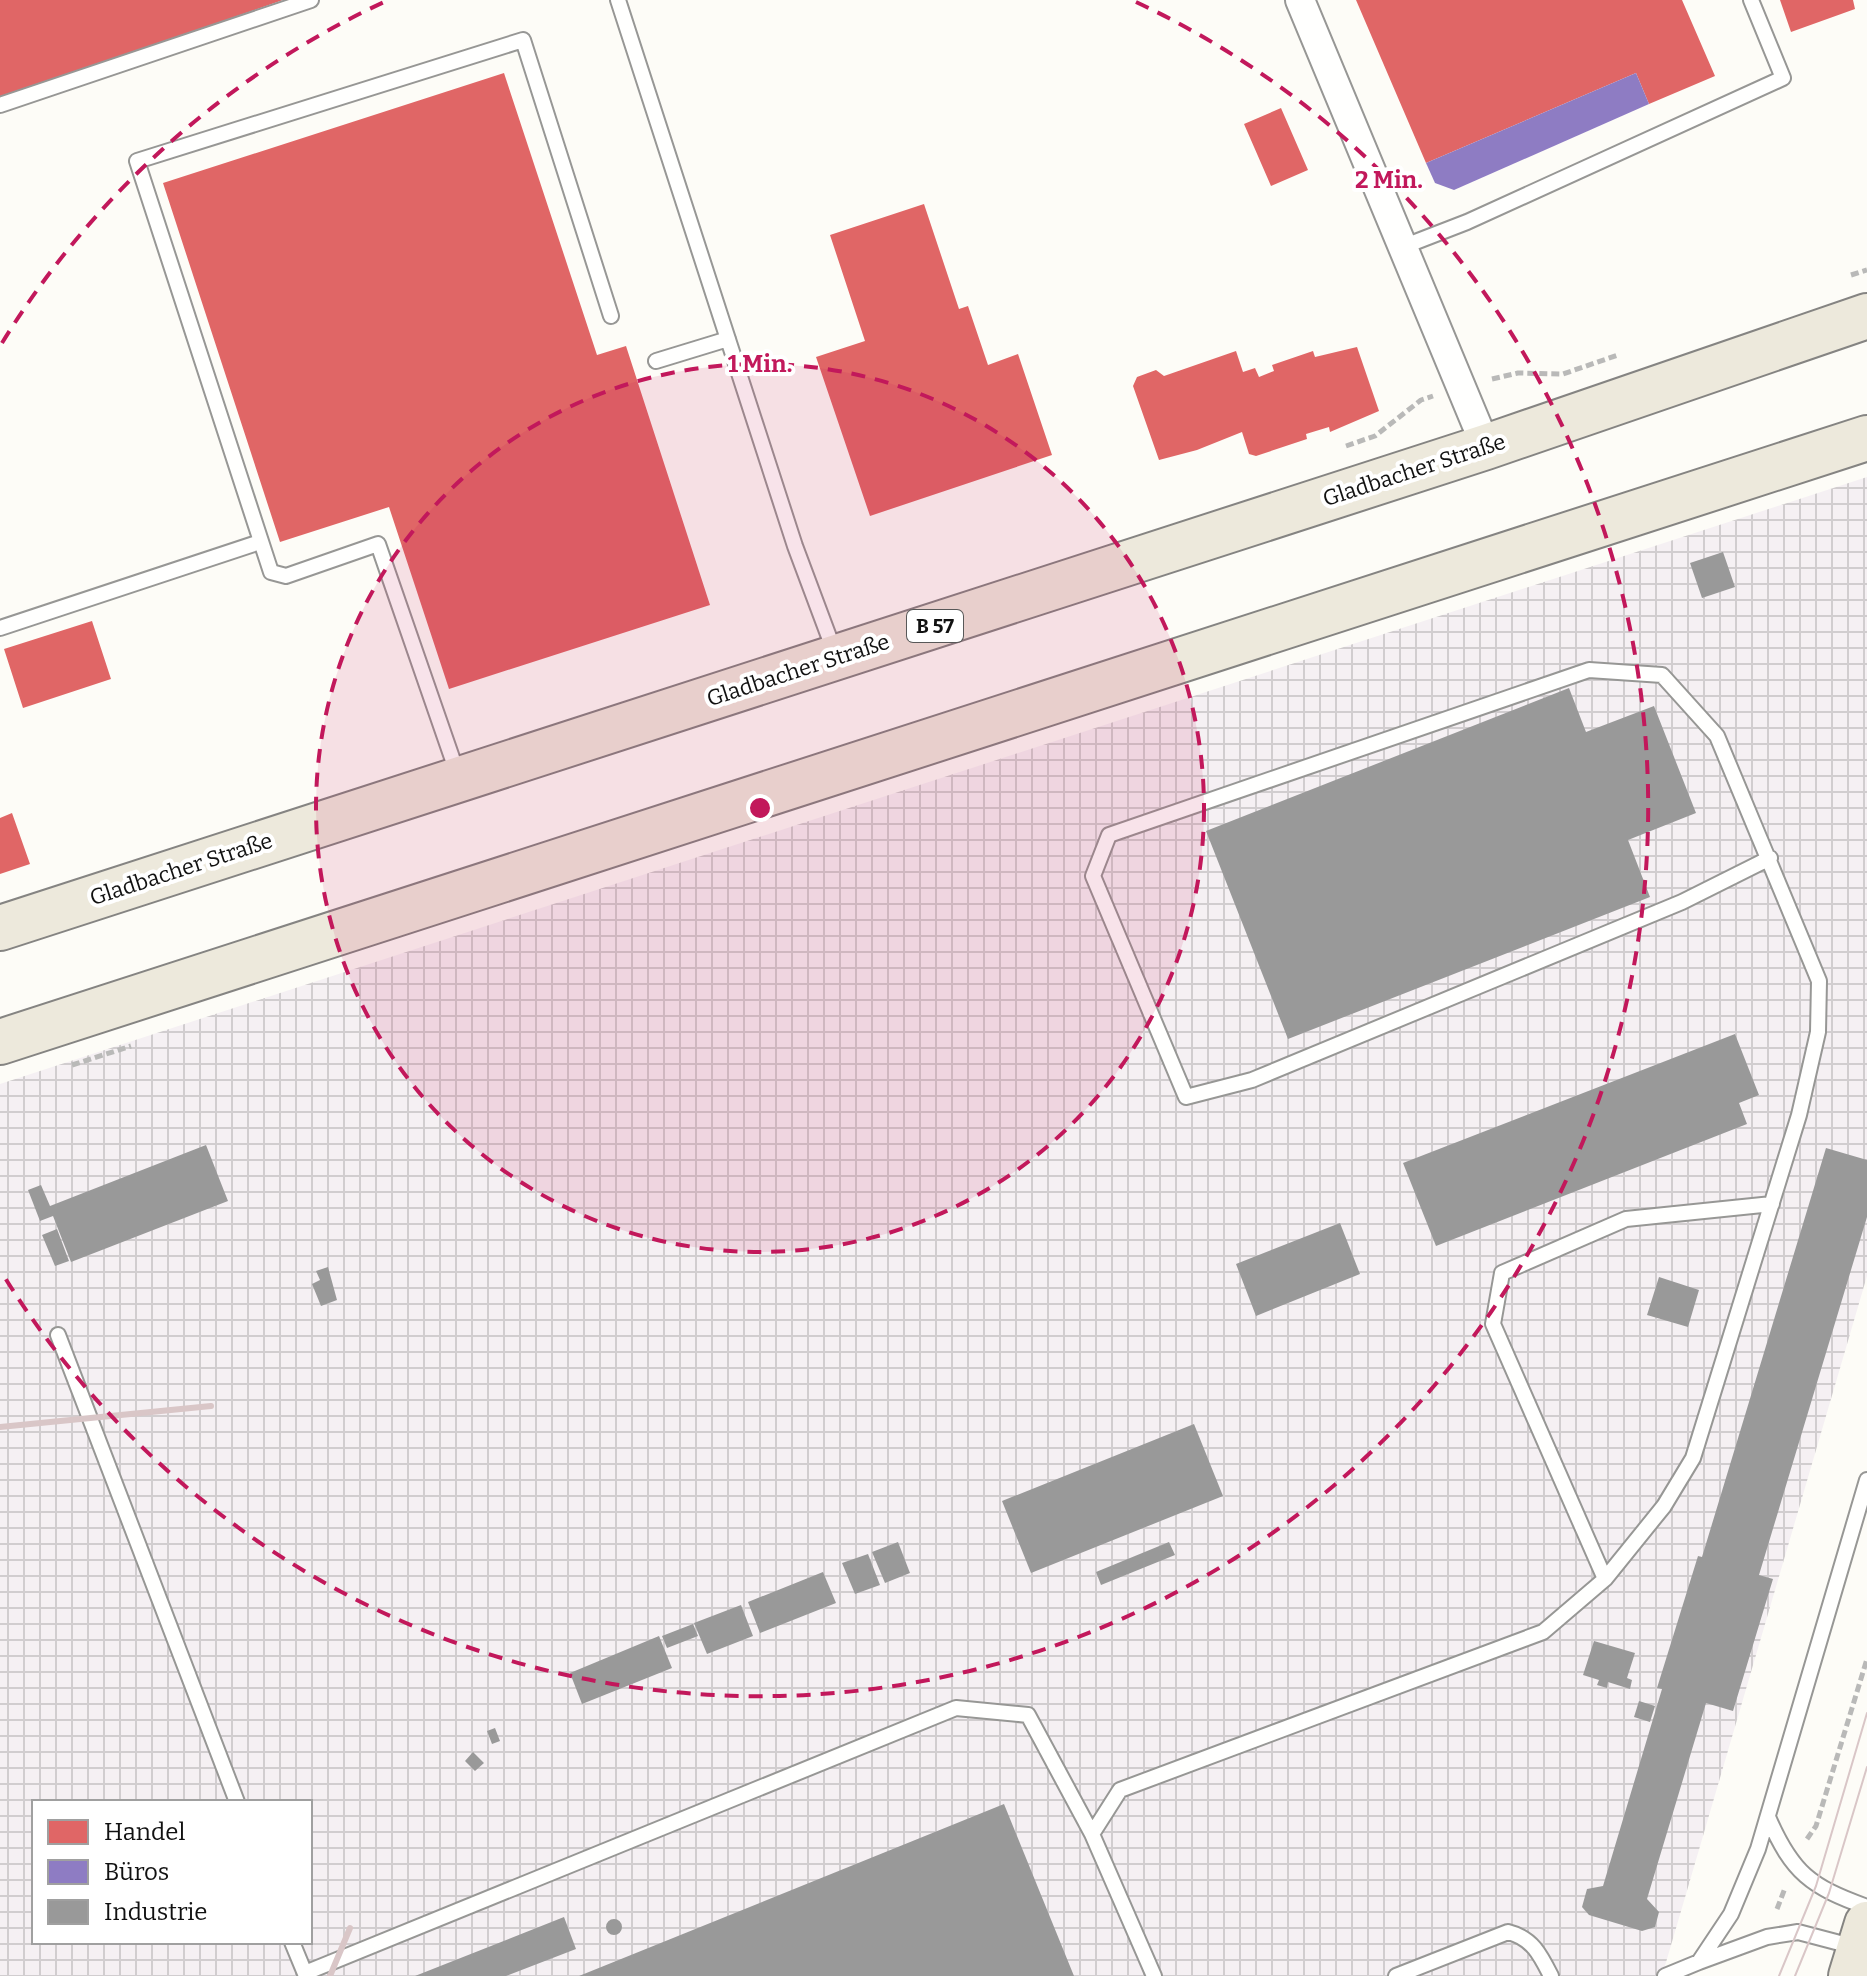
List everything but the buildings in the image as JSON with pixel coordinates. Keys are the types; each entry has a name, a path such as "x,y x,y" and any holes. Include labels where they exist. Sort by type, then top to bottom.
{"main road":[{"name":"Gladbacher Straße","path":"0,928 1486,447 1867,316"},
{"path":"0,1042 1867,438"}],"street":[{"path":"1300,0 1405,246 1486,447"}],"lane":[{"path":"0,105 311,0"},
{"path":"618,0 795,546 837,657"},
{"path":"1405,246 1467,222 1783,78 1751,0"},
{"path":"460,779 378,544 286,576 271,572 137,161 523,40 611,316"},
{"path":"656,361 728,339"},
{"path":"0,628 260,542"},
{"path":"1092,1834 1120,1790 1543,1632 1605,1579 1664,1506 1693,1458 1799,1115 1818,1032 1819,981 1770,858 1717,736 1662,675 1589,670 1109,835 1093,876 1186,1097 1281,1068 1682,902 1770,858"},
{"path":"1605,1579 1493,1324 1502,1273 1626,1219 1772,1204"},
{"path":"58,1335 236,1800"},
{"path":"1699,1962 1731,1914 1768,1817 1867,1480"},
{"path":"293,1944 306,1974 956,1708 1028,1715 1092,1834 1154,1976"},
{"path":"1768,1817 1793,1866 1829,1893 1861,1939"},
{"path":"1396,1976 1508,1932 1524,1936 1540,1955 1551,1976"},
{"path":"1665,1976 1767,1937 1798,1932 1861,1939"}],"path":[{"path":"1767,1937 1800,1848 1816,1826 1867,1659"}],"shaded area":[{"path":"1867,477 1867,1276 1662,1976 0,1976 0,1084"}],"tram line":[{"path":"1779,1976 1816,1886 1867,1713"},
{"path":"1795,1976 1829,1893 1867,1767"}],"railway":[{"path":"0,1427 211,1406"},
{"path":"330,1976 350,1928"}]}
